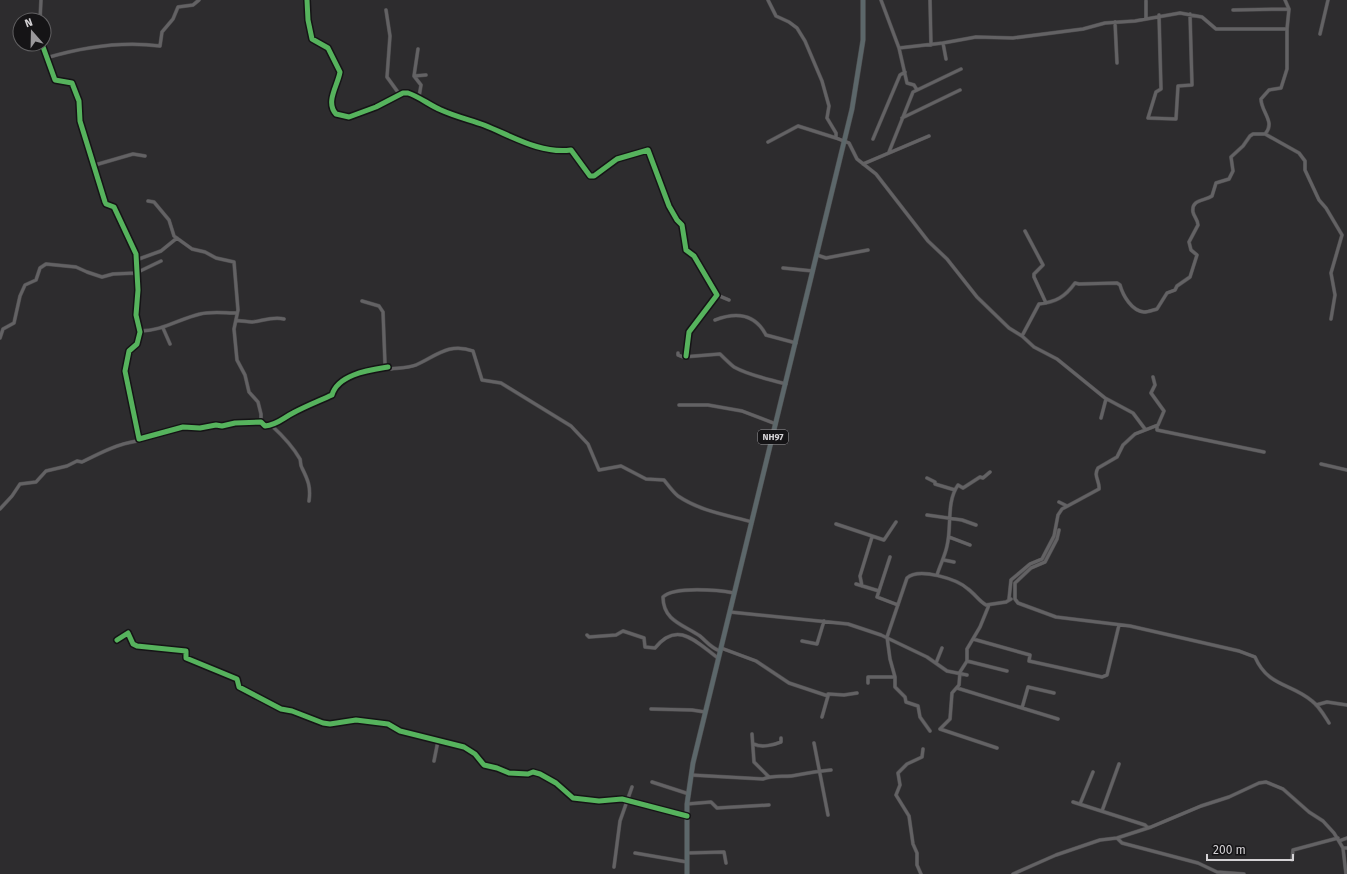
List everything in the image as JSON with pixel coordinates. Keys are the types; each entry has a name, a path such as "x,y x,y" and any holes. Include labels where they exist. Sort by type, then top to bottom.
{"highway":[{"name":"NH97","path":"687,874 687,804 691,775 718,658 796,343 858,76 863,28 863,0"}],"street":[{"path":"40,12 41,0"},
{"path":"46,58 64,52 122,44 160,46 162,32 173,19 178,7 193,5 199,0"},
{"path":"307,0 308,20 312,39 328,48 340,72 332,106 336,114 350,117 408,92 440,110 482,125 535,147 561,151 572,150 590,176 594,176 617,160 648,150 669,206 677,220 682,225 686,250 694,256 717,295 729,300"},
{"path":"768,0 776,16 793,25 805,40 822,81 829,106 827,118 836,133 836,138"},
{"path":"881,0 899,48 907,83 914,85 917,90"},
{"path":"930,0 931,45"},
{"path":"1265,134 1270,125 1261,99 1269,90 1282,86 1287,72 1287,29 1289,9 1285,0"},
{"path":"1320,34 1328,0"},
{"path":"1146,1 1146,19"},
{"path":"1233,10 1289,9"},
{"path":"386,10 390,36 387,77 400,95"},
{"path":"899,48 931,45 976,37 1013,38 1082,29 1097,24 1146,19 1159,15 1190,14 1202,17 1216,29 1287,29"},
{"path":"1159,15 1161,89 1156,92 1148,118 1176,119 1178,86 1192,84 1190,14"},
{"path":"1115,22 1117,64"},
{"path":"943,43 946,59"},
{"path":"418,49 414,76 421,85 419,97"},
{"path":"44,52 55,80 72,83 80,101 80,121 106,204 114,207 136,254 138,290 136,315 140,331 137,344 129,351 125,371 139,439"},
{"path":"889,152 913,92 961,69"},
{"path":"873,139 900,76 905,72"},
{"path":"414,76 426,75"},
{"path":"902,118 960,90"},
{"path":"768,142 798,126 836,138 851,145 857,159 876,174 913,223 947,259 977,297 1009,328 1022,336 1034,347 1057,359 1106,399 1133,413 1145,429"},
{"path":"1022,336 1039,304 1060,299 1075,283 1088,284 1110,282 1120,285 1127,301 1138,310 1145,312 1157,309 1167,293 1175,290 1177,286 1190,277 1195,265 1197,255 1191,250 1189,242 1198,225 1193,213 1195,204 1199,200 1212,196 1216,183 1229,179 1233,169 1231,157 1241,149 1253,134 1265,134 1300,153 1305,161 1305,170 1319,200 1326,208 1342,235 1331,273 1335,295 1331,319"},
{"path":"863,164 929,136"},
{"path":"94,165 133,154 145,156"},
{"path":"148,201 154,202 164,214 177,238 192,249 205,252 216,258 234,262 237,313 234,329 237,360 245,375 249,392 258,402 262,414 261,422"},
{"path":"1025,231 1043,265 1034,274 1034,277 1046,303"},
{"path":"136,260 161,251 177,238"},
{"path":"817,255 826,258 868,250"},
{"path":"0,338 3,329 14,323 20,296 25,285 36,280 40,268 46,264 58,267 76,267 102,277 113,274 136,273 161,261"},
{"path":"783,268 813,271"},
{"path":"686,356 689,332 717,295"},
{"path":"362,301 379,306 383,312 385,364 388,367"},
{"path":"140,331 163,328 176,320 202,313 237,313"},
{"path":"715,320 732,315 746,316 761,326 766,335 796,343"},
{"path":"236,321 242,320 250,322 278,317 284,319"},
{"path":"163,328 170,344"},
{"path":"0,509 12,496 20,484 36,482 46,471 67,466 77,461 82,462 124,443 137,442 139,439 184,427 200,428 235,423 261,422 265,426 272,426 284,420 291,414 332,394 334,386 357,374 388,367 391,369 414,365 443,350 463,347 473,351 482,380 501,383 571,426 588,444 599,470 621,466 646,479 664,480 678,496 698,506 723,516 752,522"},
{"path":"678,353 681,356 720,354 733,366 739,369 786,384"},
{"path":"1009,600 1011,580 1030,564 1042,559 1054,536 1058,515 1067,506 1099,489 1099,483 1096,475 1098,468 1117,457 1123,445 1135,434 1145,429 1157,426 1160,423 1164,411 1152,396 1152,390 1155,385 1153,377"},
{"path":"1101,418 1106,399"},
{"path":"679,405 708,405 742,411 776,424"},
{"path":"272,426 289,443 301,461 301,466 307,477 310,488 310,501"},
{"path":"1157,426 1158,430 1264,452"},
{"path":"1321,464 1347,470"},
{"path":"937,575 944,560 949,537 951,498 955,490 958,485 963,488 980,477 984,478 990,472"},
{"path":"927,478 935,482 935,484 955,490"},
{"path":"1059,502 1067,506"},
{"path":"926,515 950,518 976,525"},
{"path":"836,524 884,540 896,522"},
{"path":"1014,599 1015,583 1031,568 1045,562 1057,539 1059,530"},
{"path":"862,586 860,576 872,537"},
{"path":"949,537 970,545"},
{"path":"890,557 877,598 898,605"},
{"path":"944,560 954,562"},
{"path":"930,731 920,717 918,706 906,702 905,697 896,690 895,677 890,659 887,638 908,576 918,574 937,575 968,588 983,603 989,605 1014,599"},
{"path":"856,584 879,591"},
{"path":"734,593 705,590 666,594 663,598 663,606 672,621 698,635 712,649 756,661 789,683 828,696 828,694 844,696 857,693"},
{"path":"1014,599 1018,603 1056,616 1159,632 1239,651 1255,657 1260,669 1271,679 1299,693 1316,704 1329,723"},
{"path":"658,604 663,606"},
{"path":"989,605 982,623 966,654 967,661 960,674 957,688 952,693 950,719 940,729 997,748"},
{"path":"730,612 848,624 887,638 927,657 947,671 967,676"},
{"path":"802,641 817,644 824,621"},
{"path":"973,640 1030,655 1029,660 1102,677 1107,675 1118,625"},
{"path":"587,635 589,637 616,635 622,631 644,638 644,647 655,648 662,639 684,634 692,637 718,658"},
{"path":"117,640 128,633 133,644 137,646 186,651 186,658 237,679 239,687 281,709 292,711 323,723 330,724 356,720 388,724 400,731 469,749 484,765 509,773 528,774 533,772 540,774 561,786 573,798 598,801 609,799 629,800 687,816"},
{"path":"936,663 942,648"},
{"path":"967,661 1007,671"},
{"path":"868,683 868,677 895,677"},
{"path":"1022,708 1028,687 1054,693"},
{"path":"957,688 1058,719"},
{"path":"822,717 828,696"},
{"path":"1316,704 1327,702 1347,705"},
{"path":"651,709 692,710 705,712"},
{"path":"752,734 754,744 754,762 769,777"},
{"path":"754,744 758,746 776,744 781,742 781,738"},
{"path":"434,762 438,741"},
{"path":"814,743 828,815"},
{"path":"921,874 917,865 917,853 913,844 909,816 896,796 900,785 898,773 907,764 922,757 923,749"},
{"path":"1102,811 1119,764"},
{"path":"691,775 763,779 831,770"},
{"path":"1080,804 1093,772"},
{"path":"652,782 688,794"},
{"path":"1013,874 1056,855 1100,840 1116,838 1148,828 1201,806 1229,797 1259,783 1266,782 1283,789 1309,812 1323,821 1338,840 1342,848 1346,874"},
{"path":"614,867 620,821 629,800 632,787"},
{"path":"687,804 712,802 717,808 769,805"},
{"path":"1073,802 1145,825 1148,828"},
{"path":"1116,838 1122,843 1198,863 1217,872 1244,874"},
{"path":"1292,860 1294,850 1347,838"},
{"path":"1342,848 1347,848"},
{"path":"687,853 724,852 726,863"},
{"path":"635,853 687,862"}],"cycle path":[{"path":"307,0 308,20 312,39 328,48 340,72 332,99 333,109 336,114 349,117 376,107 403,93 408,93 446,112 484,125 537,147 560,151 571,150 590,176 594,176 617,159 648,150 669,206 677,220 682,225 686,250 694,256 717,295 689,332 686,356"},
{"path":"45,52 55,80 72,83 79,101 80,121 105,202 106,204 114,207 136,254 138,290 136,315 140,332 137,344 129,351 125,371 139,439 183,427 200,428 235,423 261,422 265,426 276,423 289,415 332,395 335,388 348,378 356,374 388,367"},
{"path":"117,640 128,633 133,644 137,646 186,651 186,658 237,679 239,687 281,709 292,711 323,723 330,724 356,720 388,724 400,731 464,747 475,754 484,765 509,773 528,774 533,772 540,774 556,783 573,798 599,801 622,799 687,816"}]}
